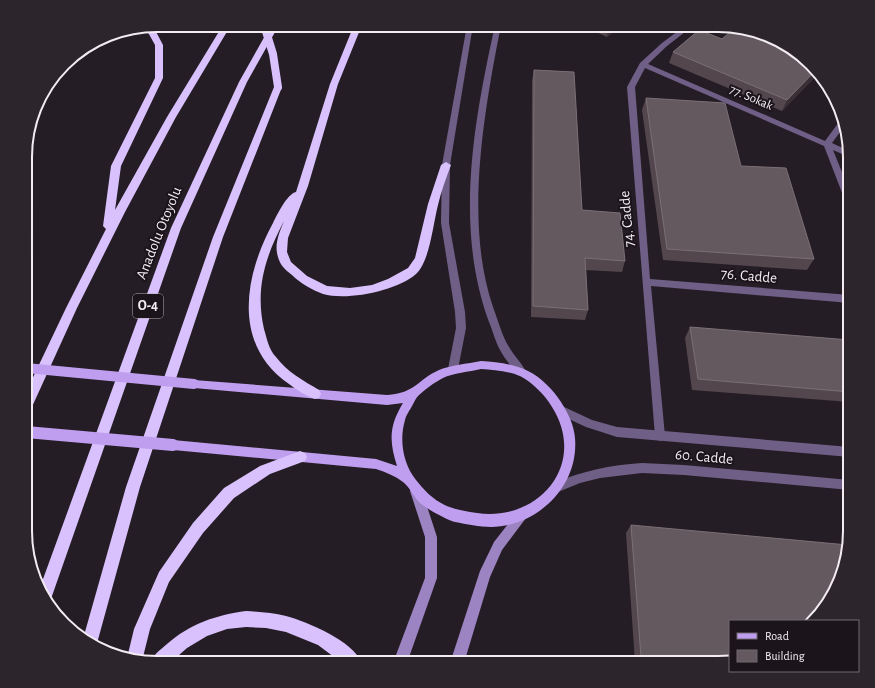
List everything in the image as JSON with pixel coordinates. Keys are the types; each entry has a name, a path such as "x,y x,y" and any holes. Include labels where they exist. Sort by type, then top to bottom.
{"highway":[{"path":"107,233 116,166 158,78 159,44 153,32"},
{"path":"32,392 64,320 107,233 189,86 223,32"},
{"path":"91,637 132,487 218,237 278,87 273,54 266,32"},
{"name":"Anadolu Otoyolu","path":"47,589 176,228 243,82 271,32"},
{"path":"355,32 334,84 303,186 283,238 282,252 286,264 303,280 325,290 345,291 373,289 392,282 412,271 420,258 432,204 446,165"},
{"path":"303,186 285,209 260,265 254,294 258,326 267,354 286,377 316,394"},
{"path":"136,654 142,629 164,577 198,528 229,493 265,470 300,457"},
{"path":"166,656 184,641 208,627 242,619 266,620 298,627 324,640 346,656"}],"main road":[{"path":"481,365 521,372 546,390 562,411 568,426 571,441 570,457 566,472 558,487 543,503 523,514 492,522 471,520 441,510 432,505 416,491 406,478 398,460 395,442 397,425 401,414 413,394 430,379 453,369 481,365"},
{"path":"32,369 387,400 413,394"},
{"path":"32,433 376,464 406,478"},
{"path":"403,656 431,578 431,537 416,491"},
{"path":"459,656 484,575 498,546 523,514"}],"street":[{"path":"453,369 462,328 445,223 446,165 469,32"},
{"path":"497,32 489,72 475,167 475,223 477,252 488,306 498,334 504,348 521,372"},
{"name":"74. Cadde","path":"660,436 631,87 642,64 682,32"},
{"name":"77. Sokak","path":"642,64 843,151"},
{"path":"839,127 827,144 843,185"},
{"name":"76. Cadde","path":"646,282 843,298"},
{"name":"60. Cadde","path":"562,411 590,424 617,432 843,451"},
{"name":"60. Cadde","path":"558,487 576,478 601,471 634,468 675,470 843,484"}],"building":[{"path":"697,32 704,32 722,39 730,32 743,34 766,41 788,53 811,75 787,100 673,52"},
{"path":"534,70 574,72 582,210 620,213 625,261 585,258 588,310 533,306"},
{"path":"646,98 725,103 741,166 786,168 814,259 667,249"},
{"path":"690,327 843,339 843,391 698,379"},
{"path":"631,525 842,544 841,556 834,579 822,601 805,620 729,620 729,656 641,656"}]}
